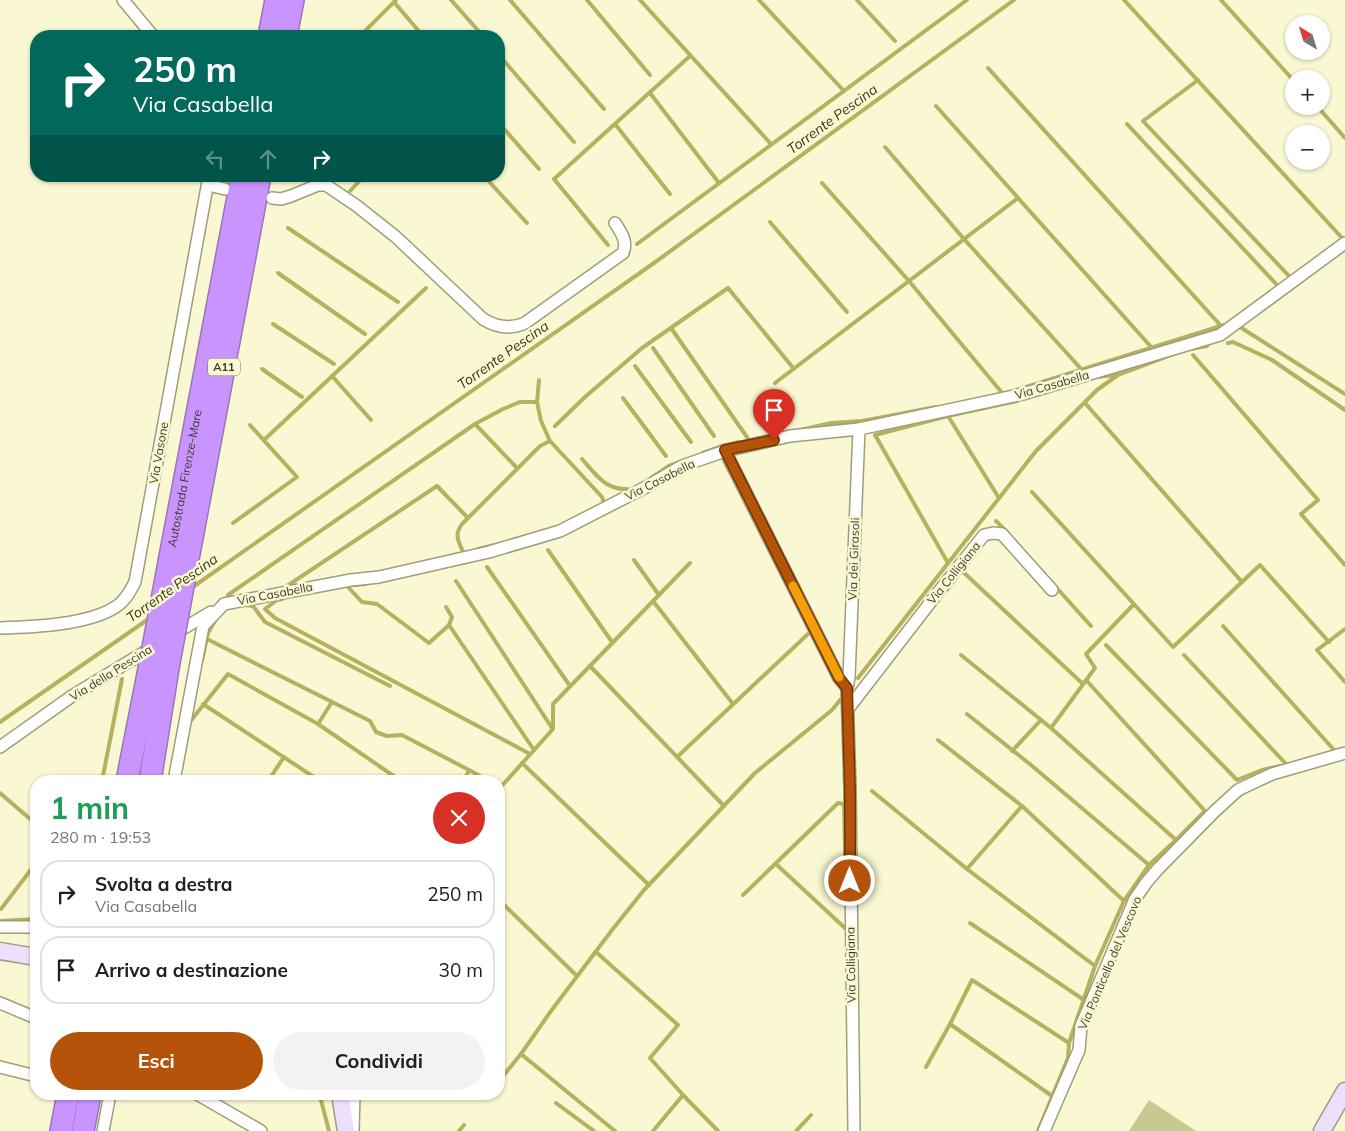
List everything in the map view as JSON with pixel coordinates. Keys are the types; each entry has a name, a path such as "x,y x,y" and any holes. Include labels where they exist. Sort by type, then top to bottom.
{"highway":[{"path":"270,30 276,0"},
{"path":"287,30 293,0"},
{"name":"Autostrada Firenze-Mare","path":"129,775 159,668 241,182"},
{"name":"Autostrada Firenze-Mare","path":"179,558 259,182"},
{"name":"Autostrada Firenze-Mare","path":"150,775 159,668"},
{"path":"62,1131 67,1100"},
{"path":"83,1131 89,1100"}],"main road":[{"path":"0,951 30,956"},
{"path":"1322,1131 1345,1091"},
{"path":"341,1100 346,1131"}],"street":[{"path":"122,0 148,30"},
{"name":"Via Vasone","path":"0,628 67,623 99,615 118,606 125,599 135,582 208,182"},
{"path":"210,182 225,189"},
{"path":"272,198 281,199 318,184 326,185 383,227 483,319 495,326 502,327 525,323 623,253 625,242 615,222"},
{"name":"Via Casabella","path":"175,775 203,626 224,604 351,580 378,577 489,552 560,531 646,487 682,466 725,450 790,436 860,429 1023,394 1220,335 1345,243"},
{"name":"Via dei Girasoli","path":"847,688 860,429"},
{"path":"725,450 839,678 847,688"},
{"name":"Via Colligiana","path":"848,709 984,535 1002,534 1052,590"},
{"name":"Via della Pescina","path":"0,747 72,696 224,604"},
{"name":"Via Colligiana","path":"847,688 854,1131"},
{"name":"Via Ponticello del Vescovo","path":"1044,1131 1079,1050 1081,1026 1135,899 1146,883 1214,812 1238,790 1272,774 1345,753"},
{"path":"0,919 6,927 30,928"},
{"path":"0,1002 30,1015"},
{"path":"0,1067 30,1074"},
{"path":"104,1131 109,1100"},
{"path":"207,1100 261,1131"},
{"path":"353,1131 354,1100"}],"shaded area":[{"path":"1149,1100 1196,1131 1129,1131"}],"waterway":[{"path":"366,30 396,0"},
{"path":"451,0 478,30"},
{"path":"510,0 604,109"},
{"path":"587,0 650,75"},
{"path":"640,0 771,144"},
{"path":"759,0 844,91"},
{"path":"857,0 895,41"},
{"path":"637,244 967,0"},
{"name":"Torrente Pescina","path":"190,589 654,263 1014,0"},
{"path":"1124,0 1343,239"},
{"path":"1221,0 1285,71"},
{"path":"394,2 418,30"},
{"path":"608,245 554,179 690,56"},
{"path":"505,62 574,142"},
{"path":"988,68 1222,327"},
{"path":"1198,80 1143,121 1290,277"},
{"path":"650,93 719,183"},
{"path":"936,106 1152,348"},
{"path":"1325,115 1345,138"},
{"path":"615,124 670,194"},
{"path":"1127,124 1278,286"},
{"path":"505,130 539,169"},
{"path":"885,147 964,239 1082,370"},
{"path":"350,191 358,182"},
{"path":"489,182 527,223"},
{"path":"822,183 909,281 1003,394"},
{"path":"775,383 1018,198"},
{"path":"770,222 847,312"},
{"path":"288,228 398,302"},
{"path":"278,273 365,334"},
{"path":"264,440 426,288"},
{"path":"555,426 585,397 642,348 728,288 794,369"},
{"path":"273,324 334,364"},
{"path":"1013,391 1224,325"},
{"path":"1240,327 1345,394"},
{"path":"671,328 749,440"},
{"path":"1228,343 1233,342 1272,360 1345,410"},
{"path":"1190,349 1207,346"},
{"path":"653,348 714,436"},
{"path":"858,678 1036,451 1097,390 1118,375 1174,354"},
{"path":"1193,355 1318,500 1301,514 1345,565"},
{"path":"635,366 691,442"},
{"path":"262,369 302,397"},
{"path":"1096,377 1116,375"},
{"path":"332,376 371,420"},
{"path":"539,380 537,402 541,421 550,441 602,497 604,503 601,505"},
{"path":"623,398 666,456"},
{"path":"948,563 875,435 1017,401"},
{"path":"228,595 475,424 520,402 537,402"},
{"path":"1085,403 1242,582"},
{"path":"800,430 831,423 862,421 936,407"},
{"path":"948,416 999,498"},
{"path":"475,424 517,468"},
{"path":"233,523 297,477 250,425"},
{"path":"463,552 457,535 462,524 540,446 550,441"},
{"path":"703,453 739,442"},
{"path":"582,459 603,482 615,488 632,489"},
{"path":"651,478 669,466 680,462"},
{"path":"287,586 437,486 468,518"},
{"path":"1032,492 1173,647 1260,565 1329,642"},
{"path":"996,521 1007,532"},
{"path":"478,549 495,545"},
{"path":"548,550 612,642"},
{"path":"634,560 659,595"},
{"path":"505,782 553,729 553,704 690,563"},
{"path":"487,567 570,686"},
{"path":"961,570 1083,684"},
{"path":"456,581 552,728"},
{"path":"353,585 366,584"},
{"path":"347,586 362,602 377,604 429,643 449,625 452,617 446,607"},
{"path":"1055,586 1091,626"},
{"path":"282,599 277,600 265,609 275,618 530,754"},
{"path":"653,601 733,704"},
{"path":"1051,728 1095,668 1086,654 1134,604"},
{"path":"245,605 253,606 265,622 390,686"},
{"name":"Torrente Pescina","path":"0,722 150,618"},
{"path":"202,660 208,633 216,619"},
{"path":"449,625 534,750"},
{"path":"1223,626 1335,751"},
{"path":"1345,629 1317,650 1345,682"},
{"path":"677,757 808,634"},
{"path":"207,639 370,721 376,732 387,736 402,735 469,770"},
{"path":"1106,645 1237,780 1262,770 1280,766"},
{"path":"961,655 1051,728 1176,840"},
{"path":"1184,655 1287,765"},
{"path":"590,666 724,806"},
{"path":"189,723 228,674 318,724 392,775"},
{"path":"103,775 122,679"},
{"path":"1038,1131 1068,1058 1069,1043 1095,966 1124,901 1149,865 1205,811 1086,680"},
{"path":"505,1074 644,890 755,773 832,710 841,699"},
{"path":"318,724 332,702"},
{"path":"203,704 311,775"},
{"path":"967,714 1031,765 1149,865"},
{"path":"1012,751 1041,720"},
{"path":"938,740 1022,806 1124,901"},
{"path":"272,775 284,757"},
{"path":"522,763 649,885"},
{"path":"467,775 469,770 478,775"},
{"path":"872,791 967,869 1095,966"},
{"path":"0,793 30,819"},
{"path":"743,895 838,803 844,804 846,897"},
{"path":"967,869 1022,806"},
{"path":"776,864 846,929"},
{"path":"1,909 30,871"},
{"path":"505,906 577,976"},
{"path":"0,921 30,919"},
{"path":"970,923 1084,1000"},
{"path":"596,952 678,1025 650,1058 718,1131"},
{"path":"926,1067 972,980 1069,1043"},
{"path":"950,1024 1052,1096"},
{"path":"521,1054 615,1131"},
{"path":"653,1131 683,1095"},
{"path":"321,1100 329,1131"},
{"path":"556,1103 594,1131"},
{"path":"796,1131 811,1115"},
{"path":"459,1131 464,1125"}],"slow traffic":[{"path":"793,586 839,677"}],"route":[{"path":"774,440 725,450 839,678 847,688 850,881"}]}
